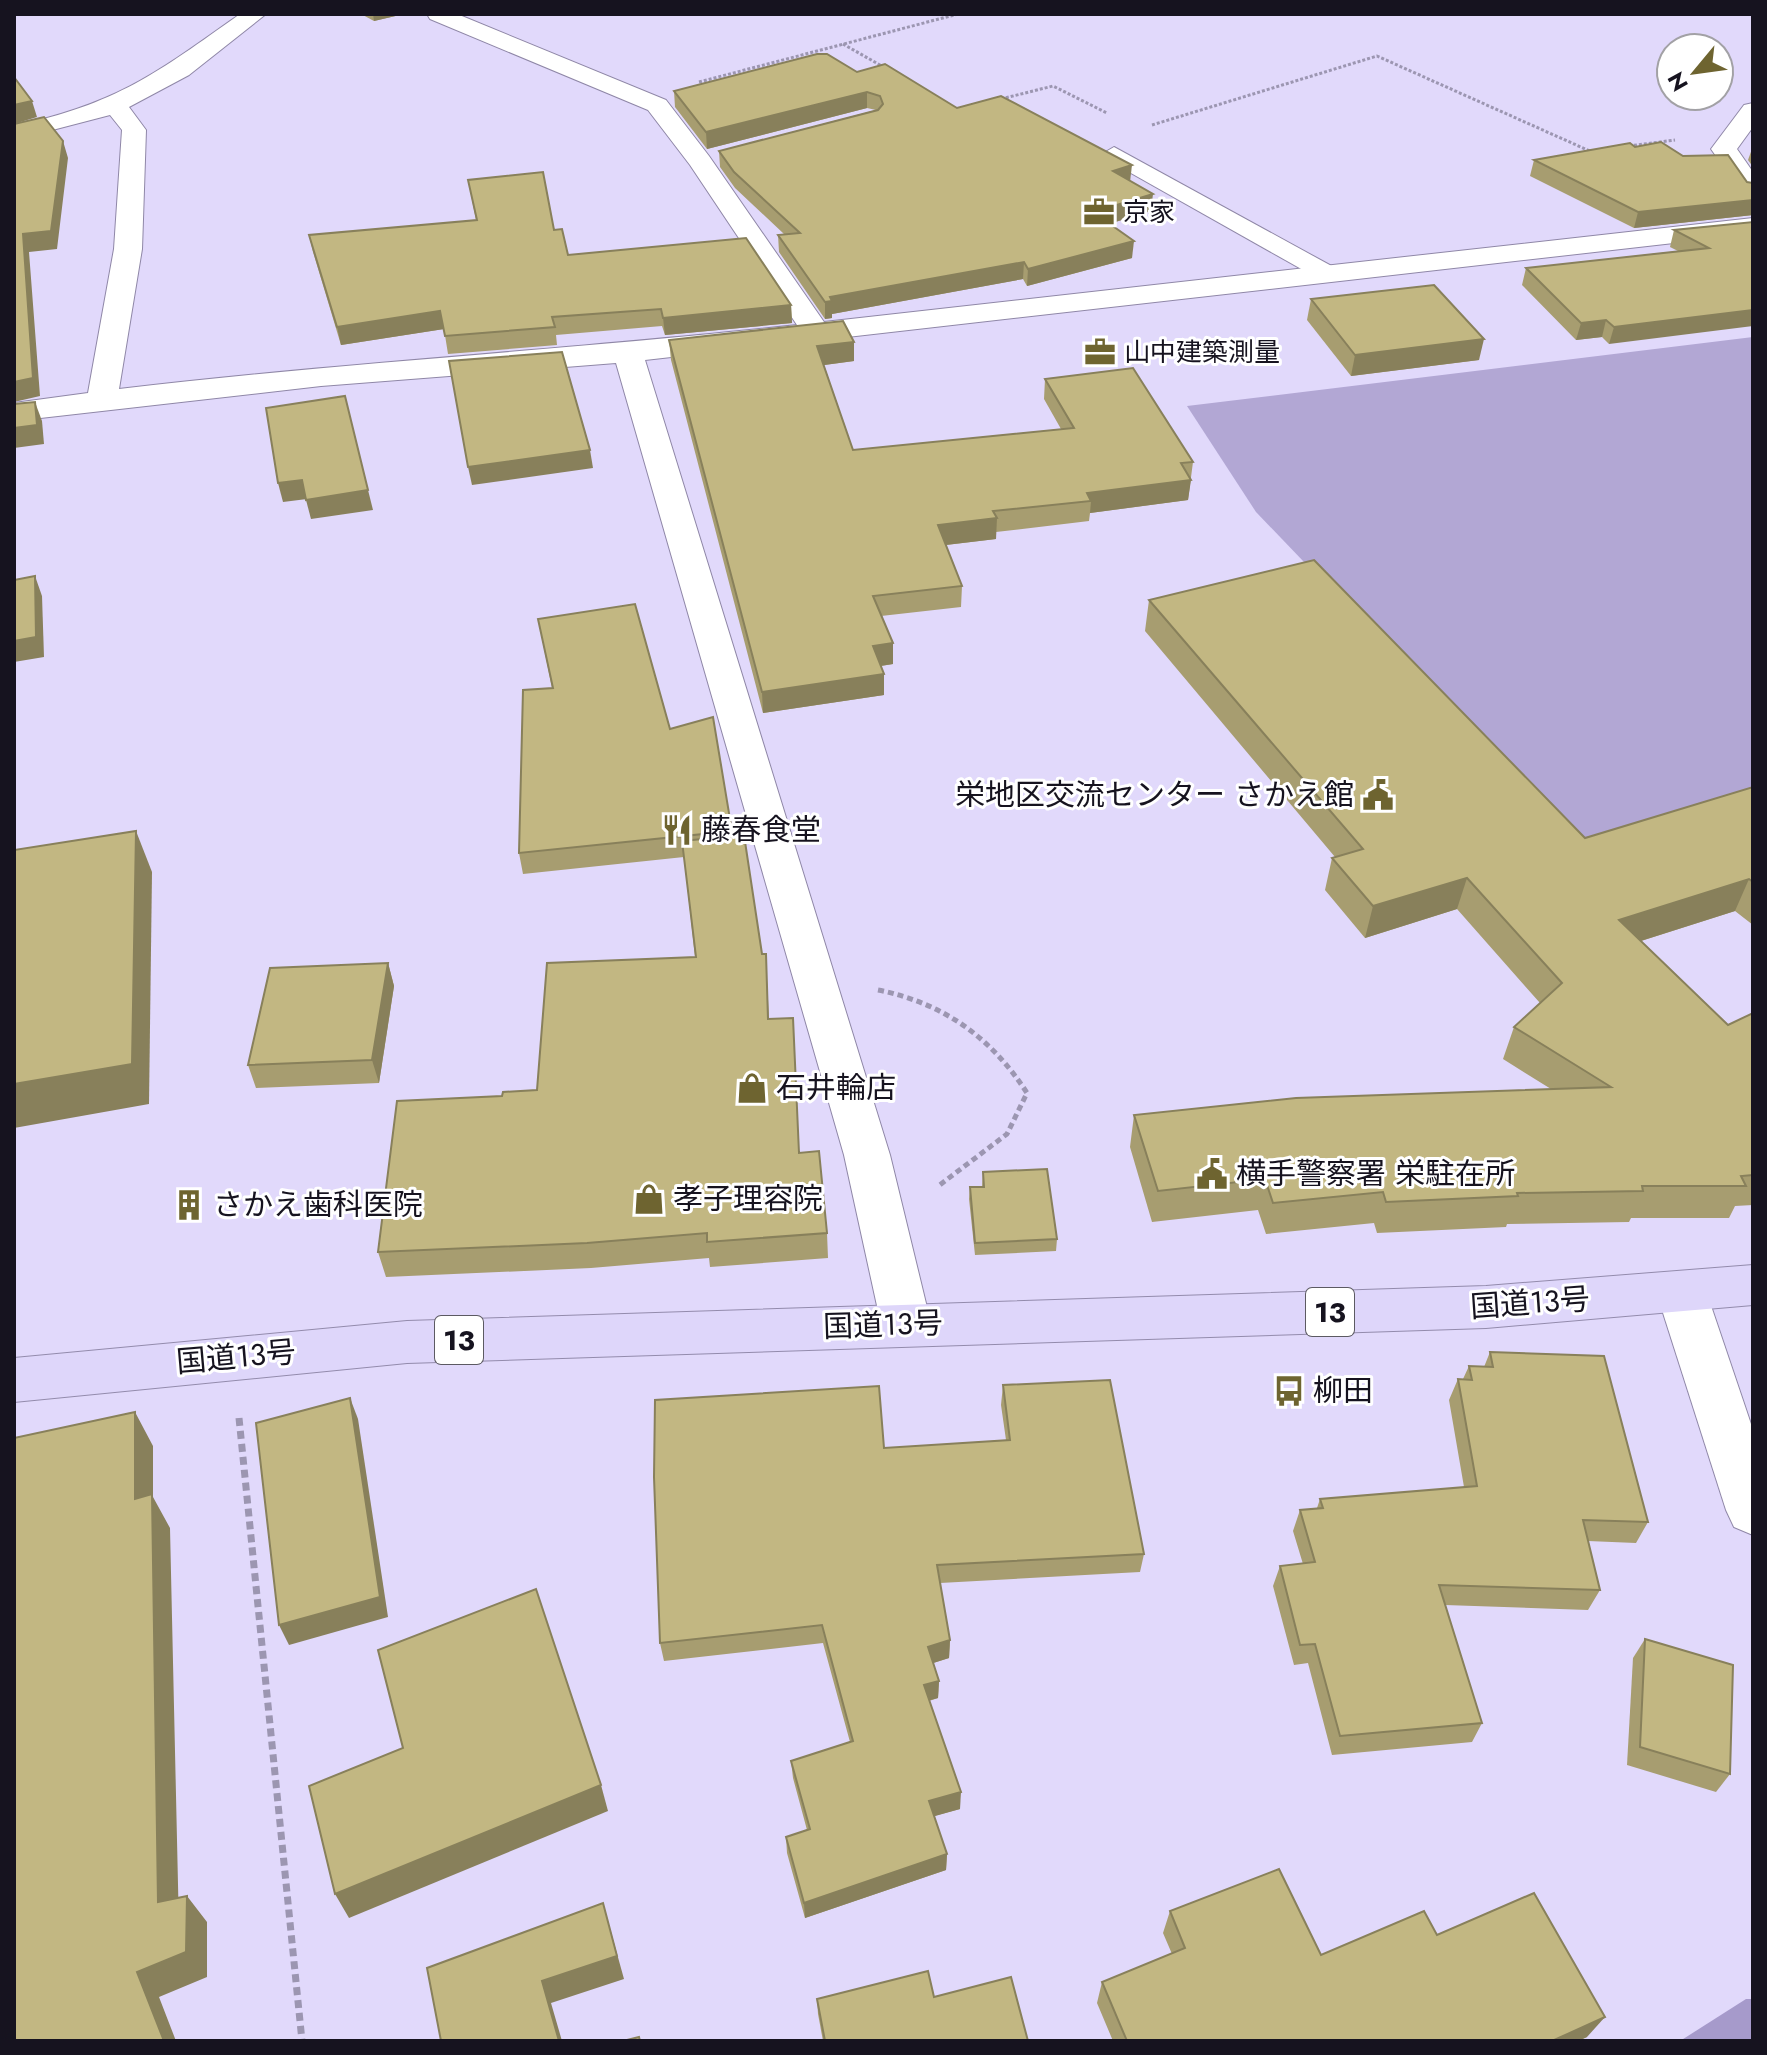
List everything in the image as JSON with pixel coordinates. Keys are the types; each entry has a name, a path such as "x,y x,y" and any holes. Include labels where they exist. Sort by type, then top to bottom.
{"highway":[{"name":"国道13号","path":"14,1380 407,1342 1486,1307 1753,1285"}],"street":[{"path":"14,133 56,125 156,85 255,14"},
{"path":"438,14 657,105 700,161 815,330"},
{"path":"102,400 128,249 134,130 114,104"},
{"path":"1753,110 1724,149 1753,190"},
{"path":"700,161 729,154"},
{"path":"14,412 441,365 628,353 1753,226"},
{"path":"628,353 867,1155 906,1324"},
{"path":"1681,1291 1753,1510"}],"lane":[{"path":"1114,154 1328,274"}],"path":[{"path":"640,97 958,14"},
{"path":"843,44 895,73"},
{"path":"1152,125 1377,56 1591,152 1605,150"},
{"path":"992,102 1053,86 1109,115"},
{"path":"1620,148 1735,132"},
{"path":"817,994 864,987 910,994 980,1035 1011,1065 1027,1093 1007,1134 937,1187 881,1220"},
{"path":"233,1357 302,2041"}],"shaded area":[{"path":"1753,337 1753,790 1575,845 1256,512 1187,406"},
{"path":"1746,1999 1753,1999 1753,2041 1680,2041"}],"building":[{"path":"827,54 857,72 885,64 957,108 1001,96 1132,165 1113,171 1153,194 1093,212 1134,241 1028,269 1024,262 830,297 832,301 825,302 778,235 800,233 734,172 719,151 878,110 883,104 880,96 867,92 706,132 674,91"},
{"path":"14,77 32,101 14,105"},
{"path":"44,117 63,141 51,231 23,234 33,378 14,382 14,124"},
{"path":"1661,142 1683,156 1728,155 1747,182 1753,183 1753,200 1638,212 1534,160 1630,143 1635,147"},
{"path":"543,172 554,230 562,229 568,255 746,238 791,305 663,318 661,309 552,317 555,327 445,336 440,311 337,327 309,235 477,220 468,180"},
{"path":"1753,222 1753,310 1614,327 1606,320 1581,323 1526,268 1709,248 1674,230"},
{"path":"1434,285 1484,339 1355,355 1311,299"},
{"path":"843,321 854,342 817,346 853,450 1074,428 1045,379 1133,368 1193,462 1181,463 1191,480 1087,493 1091,501 993,511 997,518 938,525 962,586 873,596 893,643 873,646 884,674 762,692 669,340"},
{"path":"562,352 590,450 468,467 449,361"},
{"path":"345,396 368,490 306,500 302,480 278,483 266,408"},
{"path":"35,402 37,425 14,428 14,404"},
{"path":"1314,560 1585,838 1753,787 1753,882 1749,879 1619,920 1728,1025 1753,1013 1753,1175 1741,1176 1746,1186 1642,1186 1643,1191 1517,1193 1518,1196 1386,1202 1383,1192 1273,1203 1265,1179 1158,1191 1134,1115 1296,1098 1611,1087 1514,1027 1562,983 1467,878 1373,906 1332,858 1363,849 1149,600"},
{"path":"35,576 36,637 14,641 14,580"},
{"path":"635,604 670,729 713,717 732,831 519,853 523,690 553,688 538,619"},
{"path":"136,831 132,1064 14,1084 14,850"},
{"path":"744,835 762,954 766,954 768,1019 793,1018 799,1153 819,1151 827,1233 707,1242 707,1233 587,1243 378,1252 397,1101 502,1096 503,1092 537,1090 547,963 696,957 682,841"},
{"path":"388,963 372,1060 248,1065 270,968"},
{"path":"1047,1169 1057,1239 975,1243 970,1187 984,1187 983,1172"},
{"path":"1490,1352 1604,1356 1648,1522 1583,1520 1600,1590 1439,1585 1482,1723 1340,1736 1315,1644 1300,1645 1280,1566 1315,1562 1300,1510 1323,1508 1320,1499 1477,1486 1458,1379 1472,1380 1469,1366 1493,1367"},
{"path":"1110,1380 1144,1554 937,1565 950,1640 928,1647 939,1681 924,1685 961,1792 929,1801 947,1854 804,1903 786,1837 810,1829 791,1761 853,1741 822,1625 660,1643 654,1477 655,1400 879,1386 884,1448 1010,1440 1003,1385"},
{"path":"350,1398 380,1597 279,1625 256,1423"},
{"path":"135,1412 135,1499 152,1494 158,1902 187,1896 186,1952 137,1972 164,2041 14,2041 14,1438"},
{"path":"536,1589 601,1785 335,1894 309,1786 403,1748 378,1650"},
{"path":"1645,1639 1733,1665 1730,1774 1640,1747"},
{"path":"1279,1869 1321,1955 1424,1911 1437,1935 1534,1893 1605,2017 1552,2041 1127,2041 1102,1982 1185,1948 1170,1911"},
{"path":"603,1903 617,1956 542,1981 559,2041 441,2041 427,1968"},
{"path":"928,1971 934,1997 1011,1977 1028,2041 825,2041 817,1999"}],"place":[{"name":"京家","path":"1099,212"},
{"name":"山中建築測量","path":"1100,352"},
{"name":"栄地区交流センター さかえ館","path":"1378,795"},
{"name":"藤春食堂","path":"677,830"},
{"name":"石井輪店","path":"752,1088"},
{"name":"横手警察署 栄駐在所","path":"1212,1174"},
{"name":"孝子理容院","path":"649,1199"},
{"name":"さかえ歯科医院","path":"189,1205"},
{"name":"柳田","path":"1289,1391"}]}
